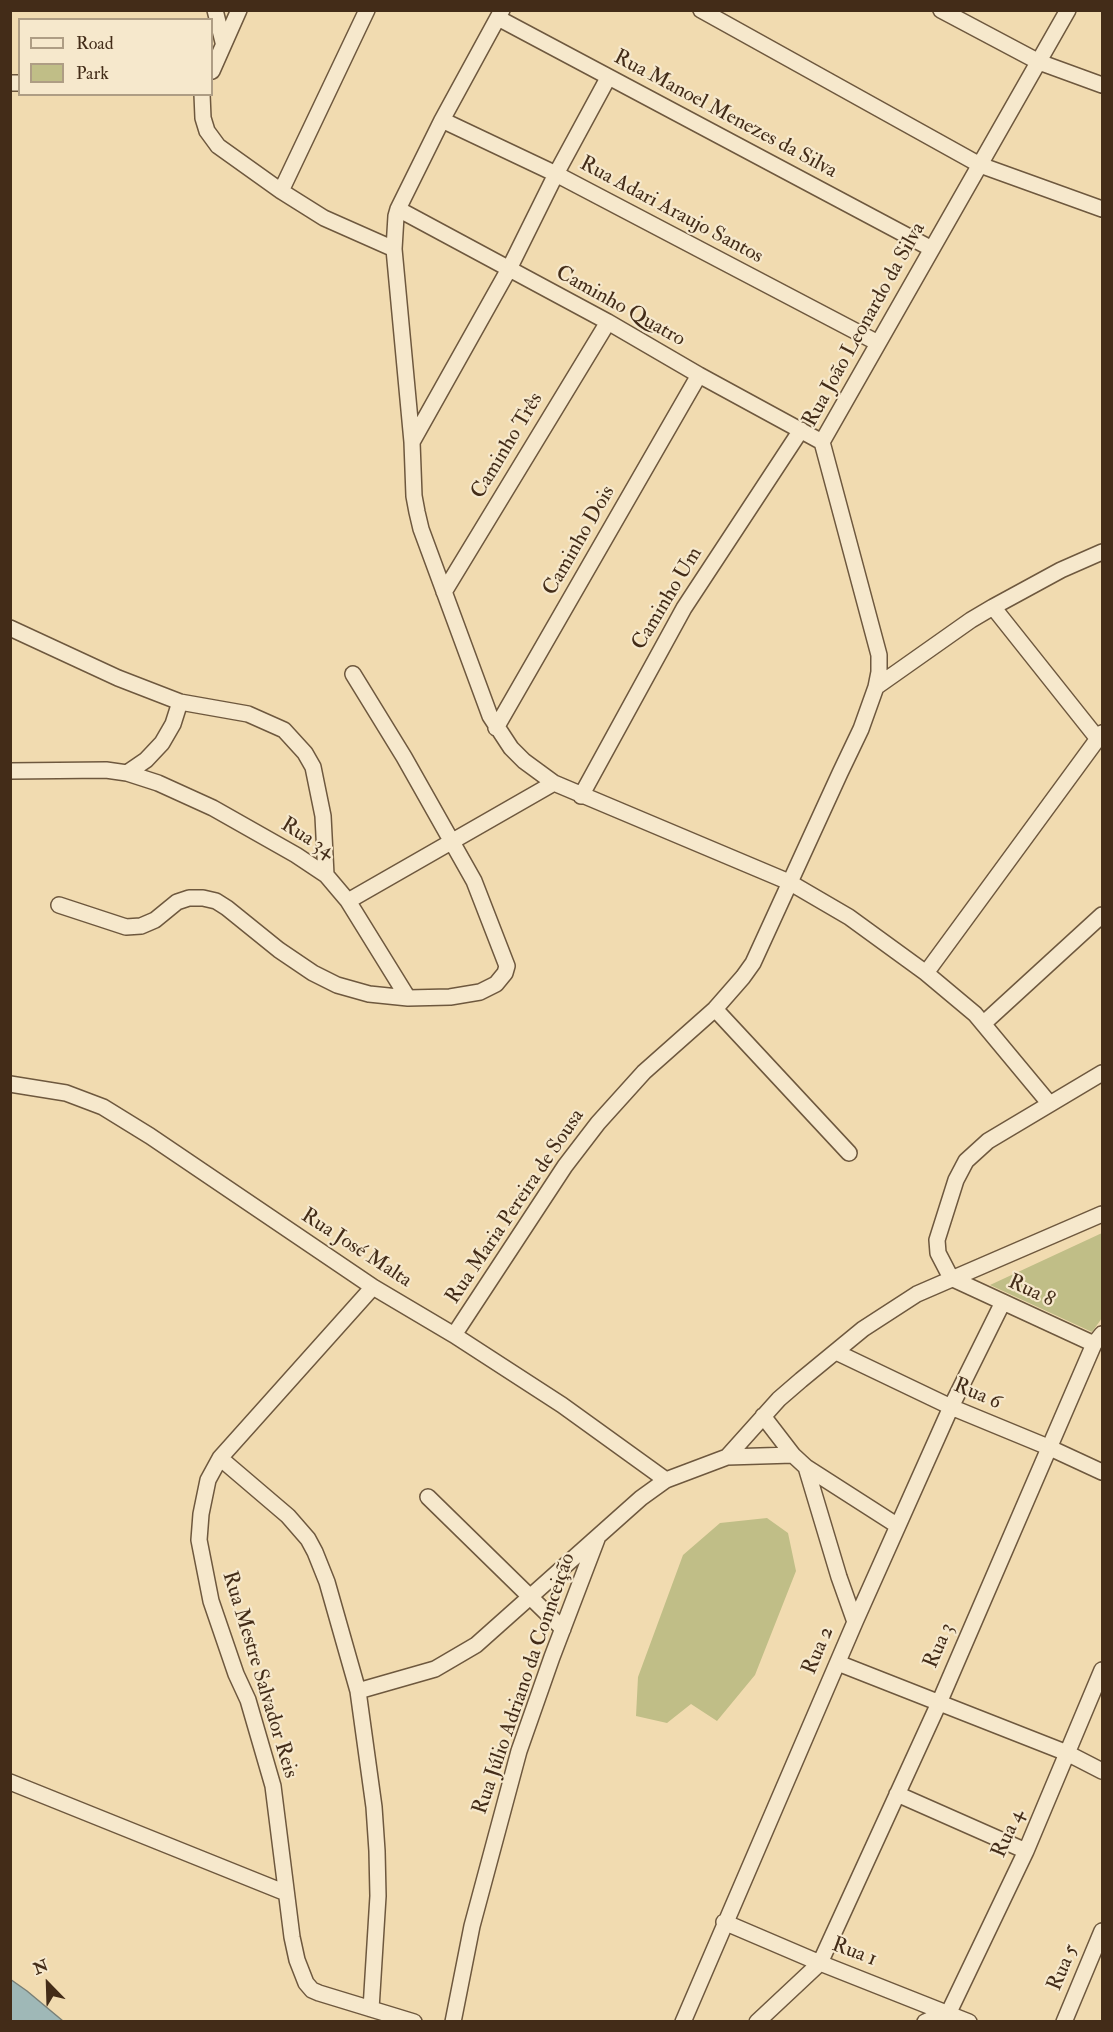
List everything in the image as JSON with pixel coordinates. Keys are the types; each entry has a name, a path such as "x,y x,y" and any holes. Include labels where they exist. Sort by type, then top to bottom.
{"street":[{"path":"215,10 223,42"},
{"path":"213,68 238,10"},
{"path":"281,191 367,10"},
{"path":"701,10 980,165 1102,209"},
{"path":"941,10 1039,62 1102,85"},
{"name":"Rua João Leonardo da Silva","path":"789,882 861,729 879,672 879,655 822,442 1068,10"},
{"path":"500,14 442,120 398,208 394,249 417,512 421,529 482,698 496,728 524,761 554,783 789,882 849,917 960,1000 984,1023 1049,1103"},
{"name":"Rua Manoel Menezes da Silva","path":"500,14 608,78 932,249"},
{"path":"412,442 509,269 556,174 608,78"},
{"path":"197,96 207,131 218,146 281,191 324,218 394,249"},
{"name":"Rua Adari Araujo Santos","path":"442,120 556,174 878,343"},
{"name":"Caminho Quatro","path":"398,208 822,442"},
{"name":"Caminho Três","path":"444,592 608,322"},
{"name":"Caminho Dois","path":"496,728 699,375"},
{"name":"Caminho Um","path":"581,796 684,608 801,430"},
{"path":"876,687 971,620 1061,570 1102,552"},
{"path":"926,973 1100,736 993,607"},
{"path":"10,628 118,678 180,702 248,714 284,730 305,753 313,767 323,816 326,875"},
{"path":"59,905 126,927 141,926 155,920 177,902 189,898 203,898 216,901 279,950 313,973 337,985 369,994 408,998 450,997 480,992 496,984 506,973 507,966 474,881 353,674"},
{"path":"127,773 146,760 162,744 173,724 180,702"},
{"name":"Rua 34","path":"10,771 85,769 127,773 158,783 213,808 296,855 326,875 348,901 408,998"},
{"path":"348,901 554,783"},
{"name":"Rua Maria Pereira de Sousa","path":"454,1335 565,1166 598,1123 644,1072 715,1010 732,992 753,963 789,882"},
{"path":"984,1023 1102,915"},
{"path":"715,1010 849,1153"},
{"path":"951,1278 938,1252 937,1240 956,1180 966,1161 988,1141 1102,1073"},
{"name":"Rua José Malta","path":"10,1084 66,1092 103,1107 159,1142 373,1287 454,1335 562,1406 666,1480"},
{"path":"727,1457 763,1416 801,1380 863,1329 892,1310 917,1294 951,1278 1102,1214"},
{"name":"Rua 8","path":"951,1278 1003,1302 1098,1339"},
{"name":"Rua Mestre Salvador Reis","path":"373,1287 219,1458 208,1480 201,1514 199,1540 211,1601 236,1674 248,1700 273,1786 292,1938 306,1983 312,1990 319,1993 414,2022"},
{"name":"Rua 2","path":"682,2022 855,1622 951,1407 1003,1302"},
{"name":"Rua 3","path":"820,1963 939,1703 1048,1447 1098,1339"},
{"name":"Rua 6","path":"836,1352 951,1407 1102,1472"},
{"path":"763,1416 793,1455 806,1467 898,1526"},
{"path":"358,1691 447,1664 476,1644 641,1498 666,1480 727,1457 793,1455"},
{"path":"219,1458 288,1516 308,1539 327,1582 358,1691 374,1807 377,1851 378,1896 371,2009"},
{"path":"806,1467 855,1622"},
{"path":"428,1497 563,1629"},
{"name":"Rua Júlio Adriano da Connceição","path":"453,2022 472,1926 519,1751 598,1536"},
{"path":"838,1663 1067,1753 1102,1771"},
{"name":"Rua 4","path":"949,2012 1026,1851 1102,1670"},
{"path":"10,1782 286,1893"},
{"path":"897,1794 1026,1851"},
{"name":"Rua 1","path":"724,1922 969,2022"},
{"name":"Rua 5","path":"1064,2022 1102,1931"},
{"path":"757,2022 820,1963"},
{"path":"925,2022 949,2012"}],"green space":[{"path":"1102,1233 1102,1318 1092,1332 990,1285"},
{"path":"767,1518 788,1533 796,1571 755,1675 717,1721 691,1704 667,1723 636,1716 638,1677 683,1555 720,1523"}],"water":[{"path":"10,1979 27,1991 63,2021 11,2021"}]}
